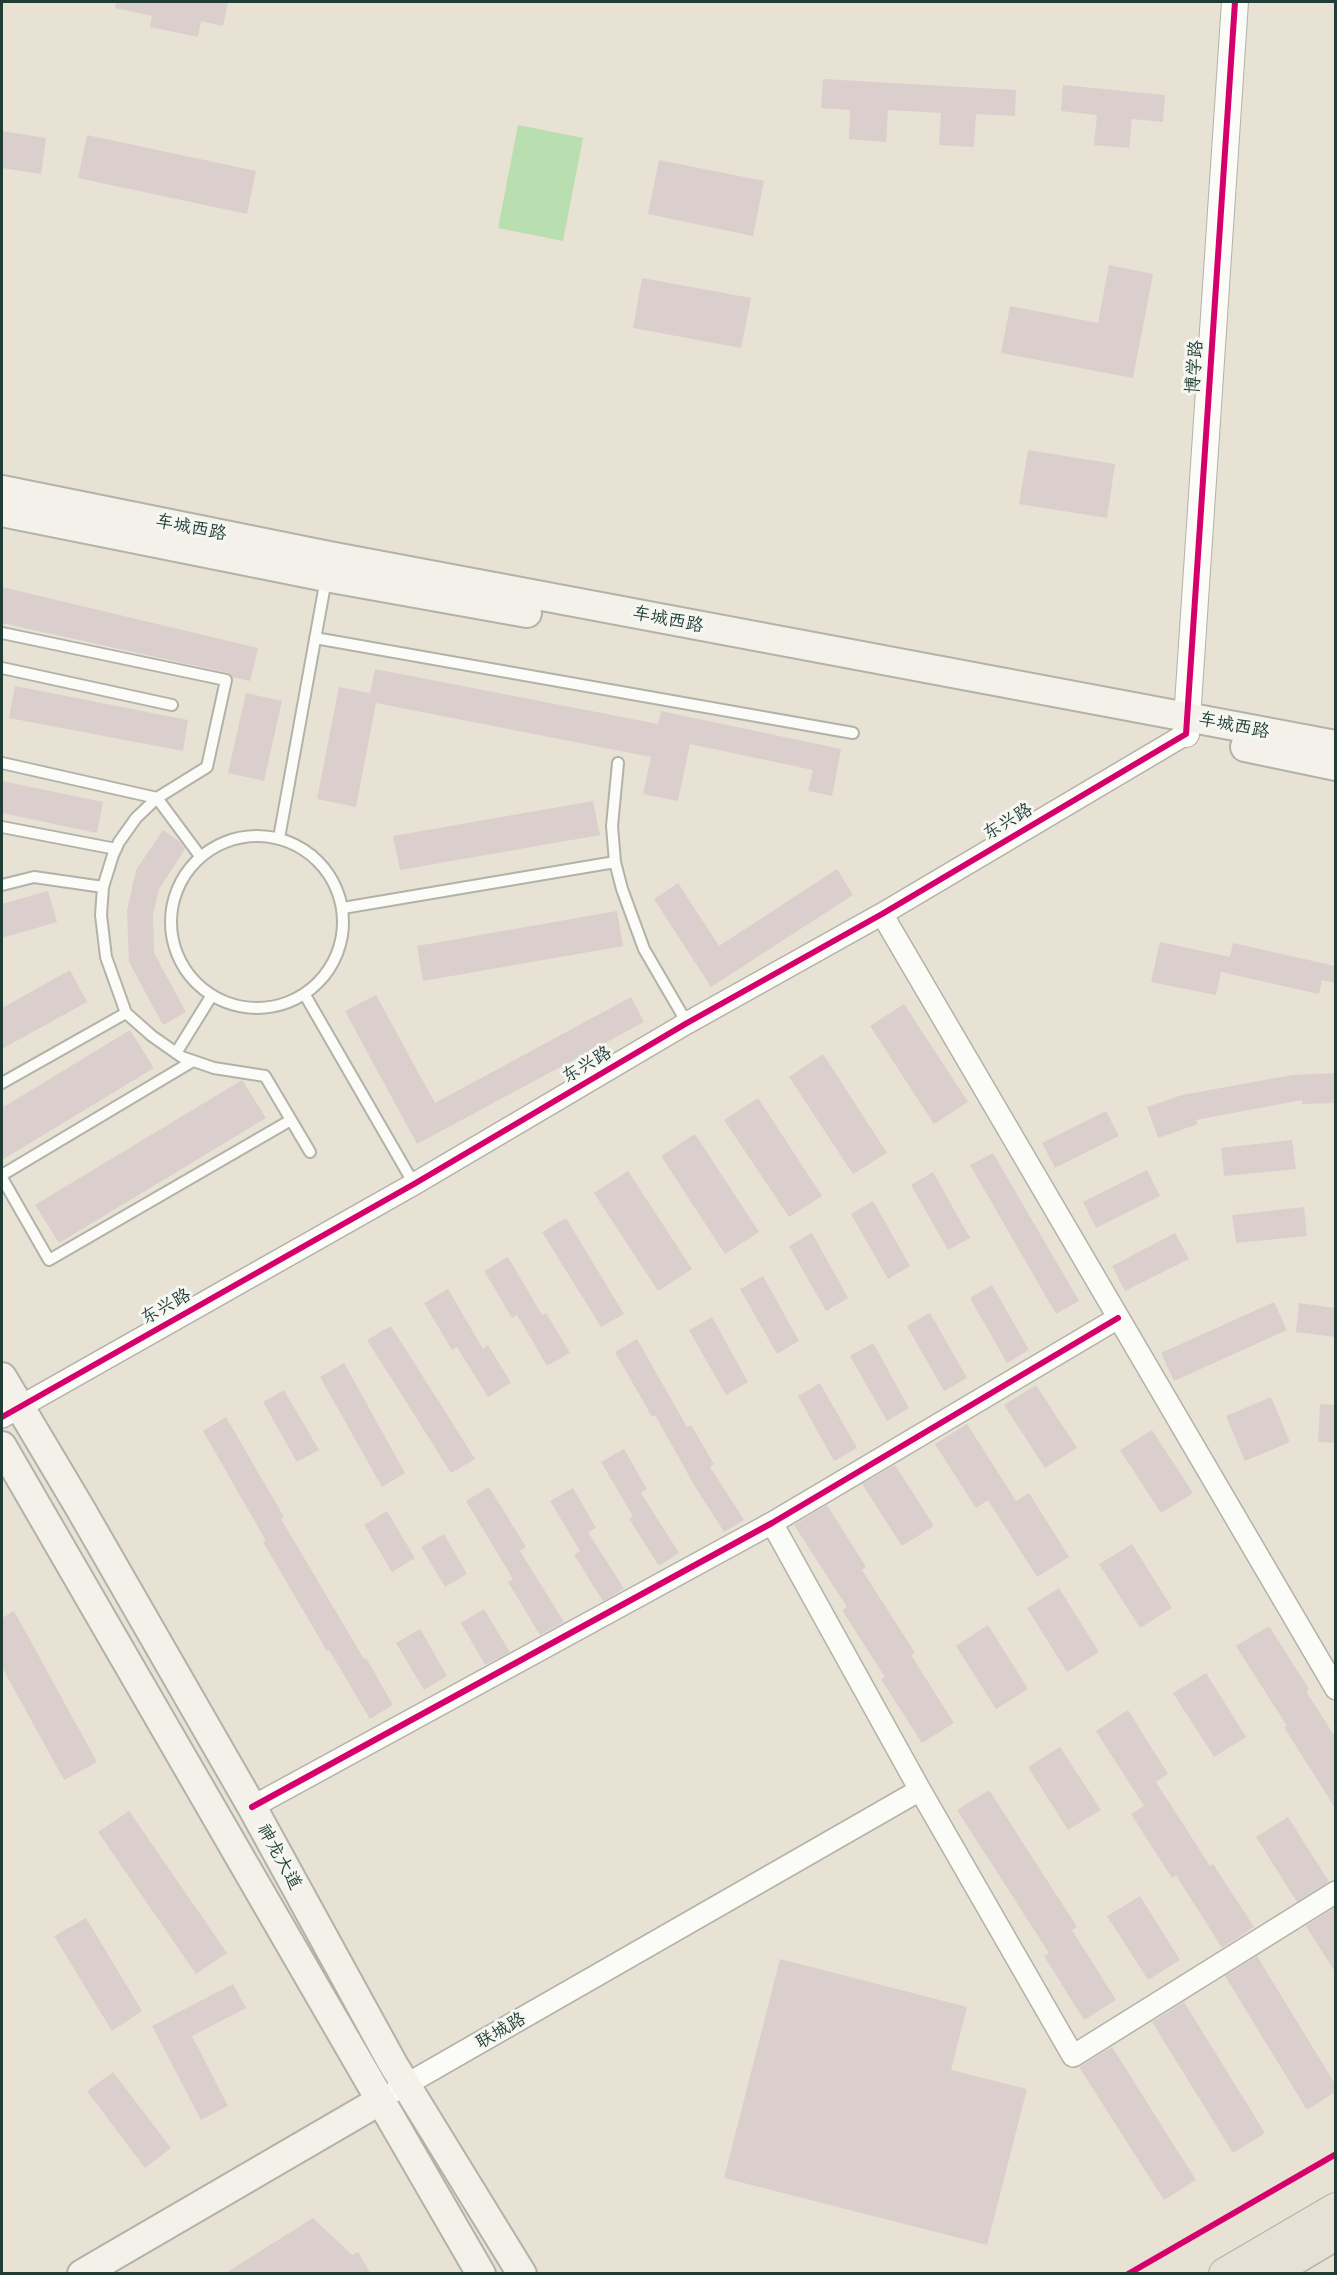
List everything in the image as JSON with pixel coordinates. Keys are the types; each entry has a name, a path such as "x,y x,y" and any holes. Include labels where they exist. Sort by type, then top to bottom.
{"highway":[{"path":"1267,2274 1335,2234"}],"main road":[{"name":"车城西路","path":"2,490 328,566"},
{"name":"车城西路","path":"2,512 328,566 1186,725 1335,745"},
{"name":"车城西路","path":"1186,725 1335,766"},
{"name":"神龙大道","path":"2,1377 10,1412 80,1508 252,1807 406,2085 522,2274"},
{"name":"神龙大道","path":"2,1446 481,2274"},
{"name":"联城路","path":"82,2274 381,2100"},
{"path":"1225,2274 1335,2209"}],"street":[{"name":"博学路","path":"1186,725 1234,2"},
{"name":"东兴路","path":"10,1412 414,1185 687,1023 882,914 1186,725"},
{"path":"882,914 1335,1689"},
{"path":"252,1807 772,1523 1118,1318"},
{"path":"772,1523 920,1790 1073,2056 1335,1892"},
{"name":"联城路","path":"381,2100 920,1790"}],"lane":[{"path":"279,838 328,566"},
{"path":"2,633 226,680 207,767 157,798 136,818 116,849 103,887 101,915 106,957 126,1013 152,1036 176,1053 193,1061 214,1068 265,1076 310,1152"},
{"path":"315,638 853,733"},
{"path":"2,668 172,705"},
{"path":"2,763 157,798 200,856"},
{"path":"618,763 612,826 615,862 622,889 644,949 687,1023"},
{"path":"2,827 116,849"},
{"path":"251,836 279,838 297,845 314,856 328,871 338,889 343,908 342,938 332,966 320,982 305,995 268,1008 248,1008 229,1004 212,995 194,981 180,962 172,940 170,917 175,894 185,874 200,856 224,842 251,836"},
{"path":"343,908 615,862"},
{"path":"2,885 34,877 103,887"},
{"path":"176,1053 212,995"},
{"path":"305,995 414,1185"},
{"path":"2,1083 126,1013"},
{"path":"193,1061 2,1176 49,1260 291,1120"}],"green space":[{"path":"518,125 583,138 563,241 498,228"}],"building":[{"path":"116,2 228,2 223,26 201,21 198,37 150,27 152,16 115,8"},
{"path":"823,79 1016,90 1015,116 976,114 974,147 939,145 941,113 888,110 886,142 849,139 850,110 821,108"},
{"path":"1063,85 1165,95 1163,122 1132,119 1129,148 1094,145 1097,115 1061,111"},
{"path":"2,131 46,138 41,174 2,168"},
{"path":"87,135 256,171 247,214 78,178"},
{"path":"659,160 764,181 753,236 648,214"},
{"path":"1109,265 1153,274 1133,378 1001,353 1010,306 1098,323"},
{"path":"642,278 751,298 741,348 633,328"},
{"path":"1028,450 1115,464 1107,518 1019,504"},
{"path":"2,587 258,648 250,681 232,677 228,673 2,623"},
{"path":"375,669 658,724 661,711 841,749 832,796 808,791 813,770 690,744 678,801 643,794 651,757 376,703 356,807 317,799 339,687 370,693"},
{"path":"15,686 188,720 183,751 9,718"},
{"path":"246,693 282,701 264,781 228,773"},
{"path":"2,781 103,802 97,833 2,813"},
{"path":"593,801 600,835 400,870 393,836"},
{"path":"163,830 180,842 185,849 159,889 153,914 154,953 186,1012 163,1025 129,962 127,911 136,870"},
{"path":"837,869 853,895 711,987 654,899 678,883 719,946"},
{"path":"48,891 57,922 2,938 2,904"},
{"path":"617,911 623,946 423,981 417,946"},
{"path":"1160,942 1230,957 1233,943 1335,966 1335,983 1322,980 1319,994 1221,972 1216,995 1151,982"},
{"path":"70,970 87,1002 2,1049 2,1008"},
{"path":"376,995 435,1103 631,997 644,1022 417,1144 345,1011"},
{"path":"904,1004 968,1102 934,1124 870,1026"},
{"path":"130,1030 154,1068 2,1160 2,1108"},
{"path":"823,1054 887,1153 853,1174 789,1077"},
{"path":"1335,1073 1335,1103 1302,1104 1302,1100 1196,1120 1198,1124 1158,1138 1147,1107 1182,1095 1292,1075"},
{"path":"242,1080 266,1118 59,1243 35,1205"},
{"path":"758,1098 822,1196 789,1217 724,1120"},
{"path":"1106,1111 1119,1136 1055,1168 1042,1143"},
{"path":"695,1134 759,1232 725,1254 661,1156"},
{"path":"1292,1140 1296,1169 1224,1176 1221,1148"},
{"path":"993,1153 1079,1301 1056,1314 970,1165"},
{"path":"1147,1170 1160,1196 1096,1228 1083,1202"},
{"path":"628,1171 692,1269 658,1291 594,1193"},
{"path":"933,1172 970,1238 948,1250 911,1185"},
{"path":"873,1201 910,1266 888,1279 851,1214"},
{"path":"1304,1207 1307,1236 1236,1243 1232,1215"},
{"path":"566,1218 624,1314 601,1327 542,1232"},
{"path":"812,1233 848,1298 826,1311 789,1246"},
{"path":"1175,1233 1189,1259 1125,1291 1112,1266"},
{"path":"508,1257 542,1315 546,1313 570,1353 547,1366 517,1315 512,1318 484,1271"},
{"path":"763,1276 799,1341 777,1354 740,1289"},
{"path":"992,1285 1029,1350 1007,1363 970,1298"},
{"path":"448,1289 483,1349 488,1345 511,1383 488,1397 457,1347 452,1350 424,1303"},
{"path":"1274,1302 1287,1330 1174,1381 1161,1353"},
{"path":"1299,1303 1335,1308 1335,1337 1296,1332"},
{"path":"930,1313 967,1378 944,1391 907,1326"},
{"path":"712,1317 748,1382 726,1395 689,1330"},
{"path":"391,1326 475,1459 451,1473 367,1340"},
{"path":"637,1339 687,1427 691,1425 714,1464 710,1467 744,1520 724,1532 694,1485 655,1415 652,1417 615,1352"},
{"path":"873,1343 909,1408 887,1421 850,1356"},
{"path":"344,1363 405,1473 382,1487 320,1377"},
{"path":"820,1383 857,1448 834,1461 798,1396"},
{"path":"1036,1385 1077,1448 1045,1468 1004,1405"},
{"path":"284,1390 319,1450 297,1462 263,1402"},
{"path":"1271,1397 1290,1442 1245,1461 1226,1416"},
{"path":"1320,1404 1335,1405 1335,1443 1318,1442"},
{"path":"226,1417 284,1517 281,1519 393,1705 370,1719 263,1542 266,1541 203,1431"},
{"path":"967,1424 1016,1501 1029,1493 1069,1557 1037,1577 988,1500 976,1508 935,1444"},
{"path":"1152,1430 1193,1493 1161,1513 1120,1450"},
{"path":"624,1449 647,1489 641,1493 679,1553 659,1566 629,1519 633,1516 601,1462"},
{"path":"895,1465 934,1526 902,1546 862,1484"},
{"path":"489,1487 526,1547 520,1551 564,1622 540,1635 508,1582 513,1579 466,1501"},
{"path":"573,1488 596,1528 588,1532 624,1589 603,1601 574,1555 580,1551 550,1501"},
{"path":"827,1505 866,1567 862,1570 915,1653 911,1655 954,1723 922,1743 881,1679 885,1677 842,1610 847,1607 794,1525"},
{"path":"387,1511 415,1558 392,1572 364,1525"},
{"path":"444,1534 467,1574 445,1587 421,1547"},
{"path":"1132,1544 1172,1608 1140,1628 1099,1564"},
{"path":"1059,1588 1099,1652 1067,1672 1027,1608"},
{"path":"484,1609 510,1652 485,1665 461,1623"},
{"path":"14,1611 97,1762 64,1780 2,1667 2,1618"},
{"path":"988,1625 1028,1689 996,1709 956,1646"},
{"path":"1269,1626 1309,1689 1306,1691 1335,1737 1335,1808 1284,1727 1287,1726 1236,1646"},
{"path":"420,1629 447,1676 424,1690 396,1643"},
{"path":"1206,1673 1246,1737 1214,1757 1173,1693"},
{"path":"1128,1710 1168,1774 1156,1782 1210,1866 1213,1864 1254,1927 1222,1948 1176,1875 1172,1878 1131,1814 1144,1806 1096,1731"},
{"path":"1060,1747 1101,1810 1068,1830 1028,1767"},
{"path":"989,1790 1077,1927 1072,1930 1116,2000 1084,2020 1044,1956 1049,1953 957,1810"},
{"path":"129,1811 227,1953 196,1974 98,1832"},
{"path":"1288,1817 1329,1882 1297,1902 1256,1837"},
{"path":"1140,1896 1180,1960 1148,1980 1107,1916"},
{"path":"1335,1907 1335,1972 1306,1926"},
{"path":"86,1918 142,2011 112,2031 54,1936"},
{"path":"1257,1956 1335,2084 1335,2092 1307,2110 1225,1976"},
{"path":"780,1959 967,2007 951,2070 1027,2089 987,2245 724,2178"},
{"path":"233,1984 246,2008 192,2036 228,2106 201,2120 152,2026"},
{"path":"1184,2002 1265,2133 1233,2153 1152,2022"},
{"path":"1112,2047 1196,2180 1164,2200 1079,2067"},
{"path":"113,2072 171,2148 145,2168 87,2091"},
{"path":"313,2218 352,2255 358,2252 371,2274 224,2274"}],"cycle path":[{"path":"2,1417 414,1184 687,1023 882,914 1186,734 1235,2"},
{"path":"252,1807 772,1523 1118,1318"},
{"path":"1128,2274 1336,2154"}]}
